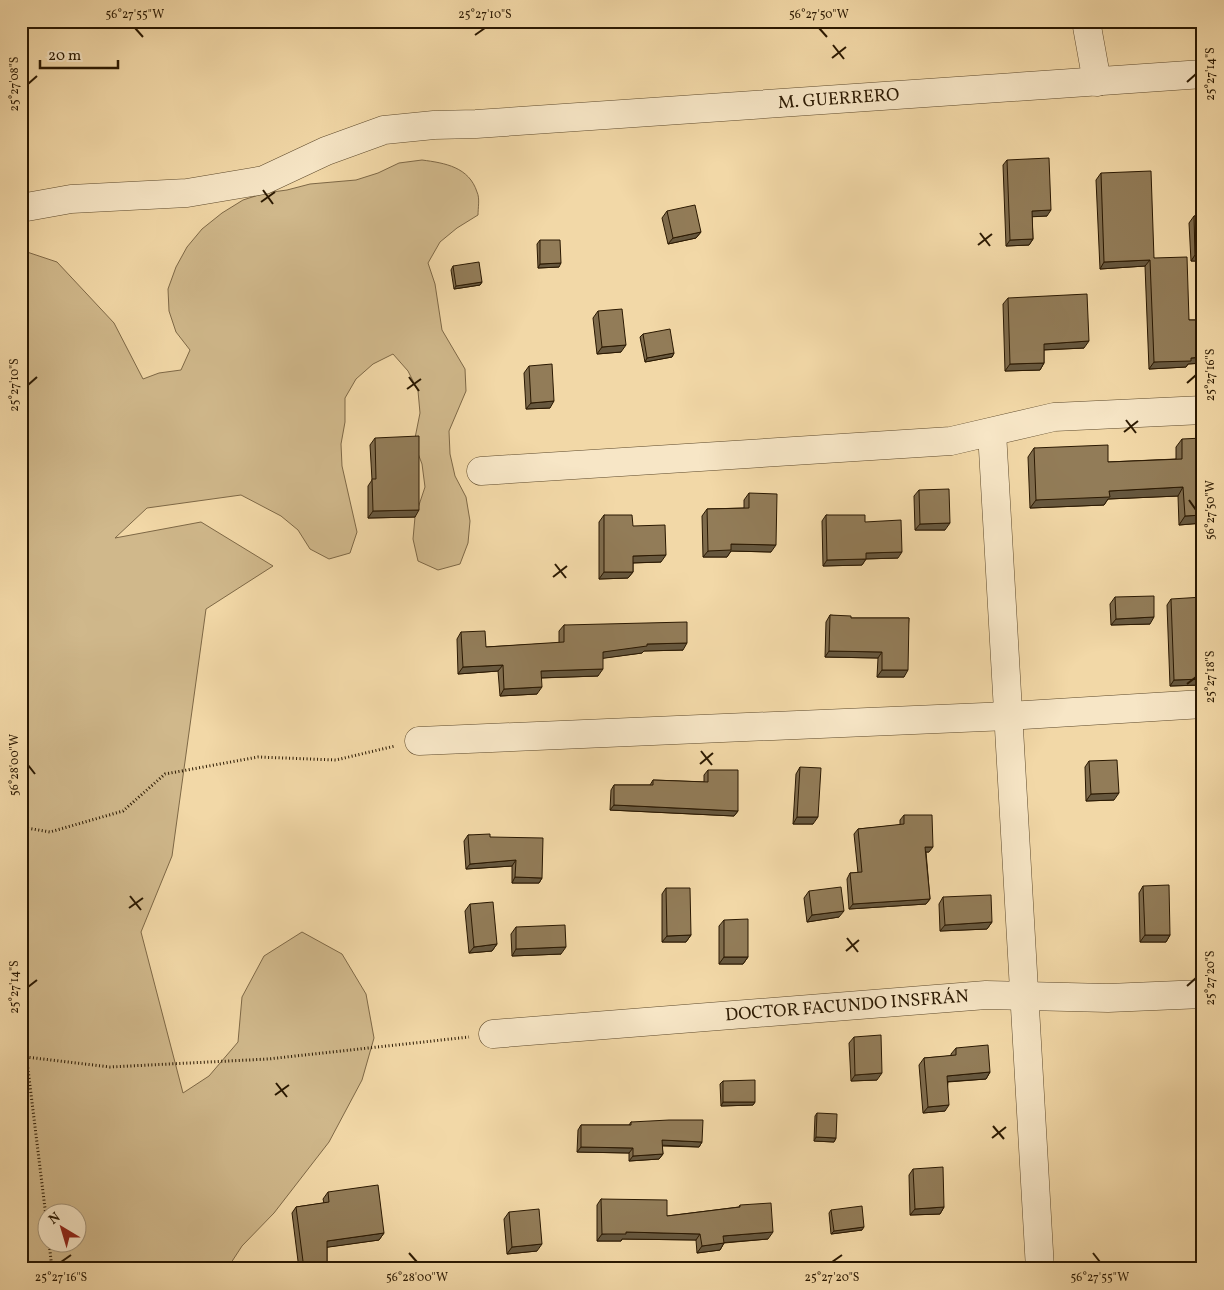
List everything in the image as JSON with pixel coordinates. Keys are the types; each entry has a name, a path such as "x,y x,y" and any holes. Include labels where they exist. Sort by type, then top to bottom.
{"street":[{"path":"1086,21 1097,82"},
{"name":"M. GUERRERO","path":"21,208 71,199 187,192 264,180 326,151 384,130 434,125 476,124 1203,74"},
{"path":"481,471 951,441 1054,418 1203,410"},
{"path":"992,432 1040,1269"},
{"path":"419,741 1008,716 1203,704"},
{"name":"DOCTOR FACUNDO INSFRÁN","path":"492,1034 986,995 1108,998 1203,994"}],"path":[{"path":"21,827 50,832 123,811 165,774 258,757 336,760 419,741"},
{"path":"21,1012 44,1202"},
{"path":"26,1057 110,1067 268,1059 492,1034"},
{"path":"50,1252 52,1269"}],"shaded area":[{"path":"422,160 439,163 462,172 468,177 477,192 478,215 457,228 440,242 428,263 435,284 442,330 465,369 466,391 449,431 450,454 455,476 466,497 470,521 468,543 460,564 438,570 418,561 413,539 415,517 425,487 422,464 414,443 420,413 418,391 408,371 393,354 373,364 356,379 345,398 345,422 341,444 342,466 357,532 350,553 329,559 310,549 298,530 281,516 241,495 147,508 115,538 201,522 273,566 206,609 172,856 141,932 183,1093 209,1076 238,1042 242,997 264,956 302,932 342,954 366,994 374,1038 362,1080 329,1142 274,1213 242,1246 227,1269 21,1269 21,250 57,262 114,323 143,379 159,373 181,370 190,350 176,332 169,311 168,289 176,267 187,247 202,229 222,213 243,200 265,193 310,184 356,180 378,173 399,163"}],"building":[{"path":"1049,158 1051,210 1032,211 1033,239 1010,240 1007,160"},
{"path":"1151,171 1154,258 1187,257 1189,320 1203,320 1203,357 1191,358 1191,361 1154,362 1150,260 1104,262 1101,173"},
{"path":"695,205 701,232 673,238 667,211"},
{"path":"1194,216 1203,216 1203,255 1195,255"},
{"path":"540,240 560,240 561,263 540,264"},
{"path":"479,262 482,282 456,286 453,266"},
{"path":"1087,294 1089,341 1044,344 1044,363 1010,364 1008,298"},
{"path":"622,309 626,345 602,347 598,311"},
{"path":"670,329 674,353 647,358 643,334"},
{"path":"552,364 554,401 531,403 529,366"},
{"path":"419,436 419,510 373,511 372,479 376,479 375,438"},
{"path":"1203,438 1203,515 1185,516 1183,487 1109,491 1110,497 1036,500 1034,448 1108,445 1108,462 1182,459 1182,439"},
{"path":"949,489 950,523 920,524 919,490"},
{"path":"749,493 777,494 776,545 731,544 731,550 708,551 707,509 749,508"},
{"path":"604,515 632,515 633,526 665,525 666,555 633,556 633,572 604,572"},
{"path":"826,515 865,515 865,522 901,520 902,552 866,553 866,559 827,560"},
{"path":"1154,596 1154,617 1116,619 1115,597"},
{"path":"1203,597 1203,679 1174,680 1171,599"},
{"path":"830,615 851,616 851,618 909,618 908,670 882,670 882,652 829,651"},
{"path":"687,622 687,643 647,644 647,646 603,652 603,669 541,671 542,687 504,689 503,665 463,667 461,632 485,631 486,647 564,642 564,625"},
{"path":"1117,760 1119,793 1091,794 1089,761"},
{"path":"800,767 821,768 818,817 797,817"},
{"path":"708,770 738,770 738,811 614,805 614,785 653,785 653,780 708,782"},
{"path":"904,815 932,815 933,847 925,847 930,899 853,904 850,873 862,872 858,829 904,824"},
{"path":"490,834 490,837 543,838 542,878 515,877 516,860 470,864 468,835"},
{"path":"1169,885 1170,935 1145,935 1143,886"},
{"path":"841,887 844,911 812,915 809,891"},
{"path":"666,888 690,888 691,935 667,936"},
{"path":"991,895 992,922 945,925 943,897"},
{"path":"493,902 497,944 474,947 470,904"},
{"path":"748,919 748,957 724,957 724,920"},
{"path":"565,925 566,947 516,949 516,927"},
{"path":"881,1035 882,1073 855,1075 854,1037"},
{"path":"988,1045 990,1072 947,1076 949,1105 928,1107 924,1058 956,1055 956,1048"},
{"path":"755,1080 755,1102 723,1102 723,1081"},
{"path":"817,1113 837,1114 836,1138 816,1137"},
{"path":"703,1120 702,1142 662,1140 663,1154 633,1156 633,1148 581,1147 581,1125 631,1125 631,1122"},
{"path":"943,1167 944,1207 915,1209 913,1169"},
{"path":"378,1185 384,1233 327,1241 327,1269 304,1269 296,1207 329,1202 328,1192"},
{"path":"601,1199 667,1200 667,1216 740,1207 740,1205 771,1203 773,1232 723,1236 724,1243 702,1246 700,1234 626,1232 626,1234 602,1234"},
{"path":"862,1206 864,1227 834,1231 831,1210"},
{"path":"539,1209 542,1244 512,1247 509,1212"}]}
